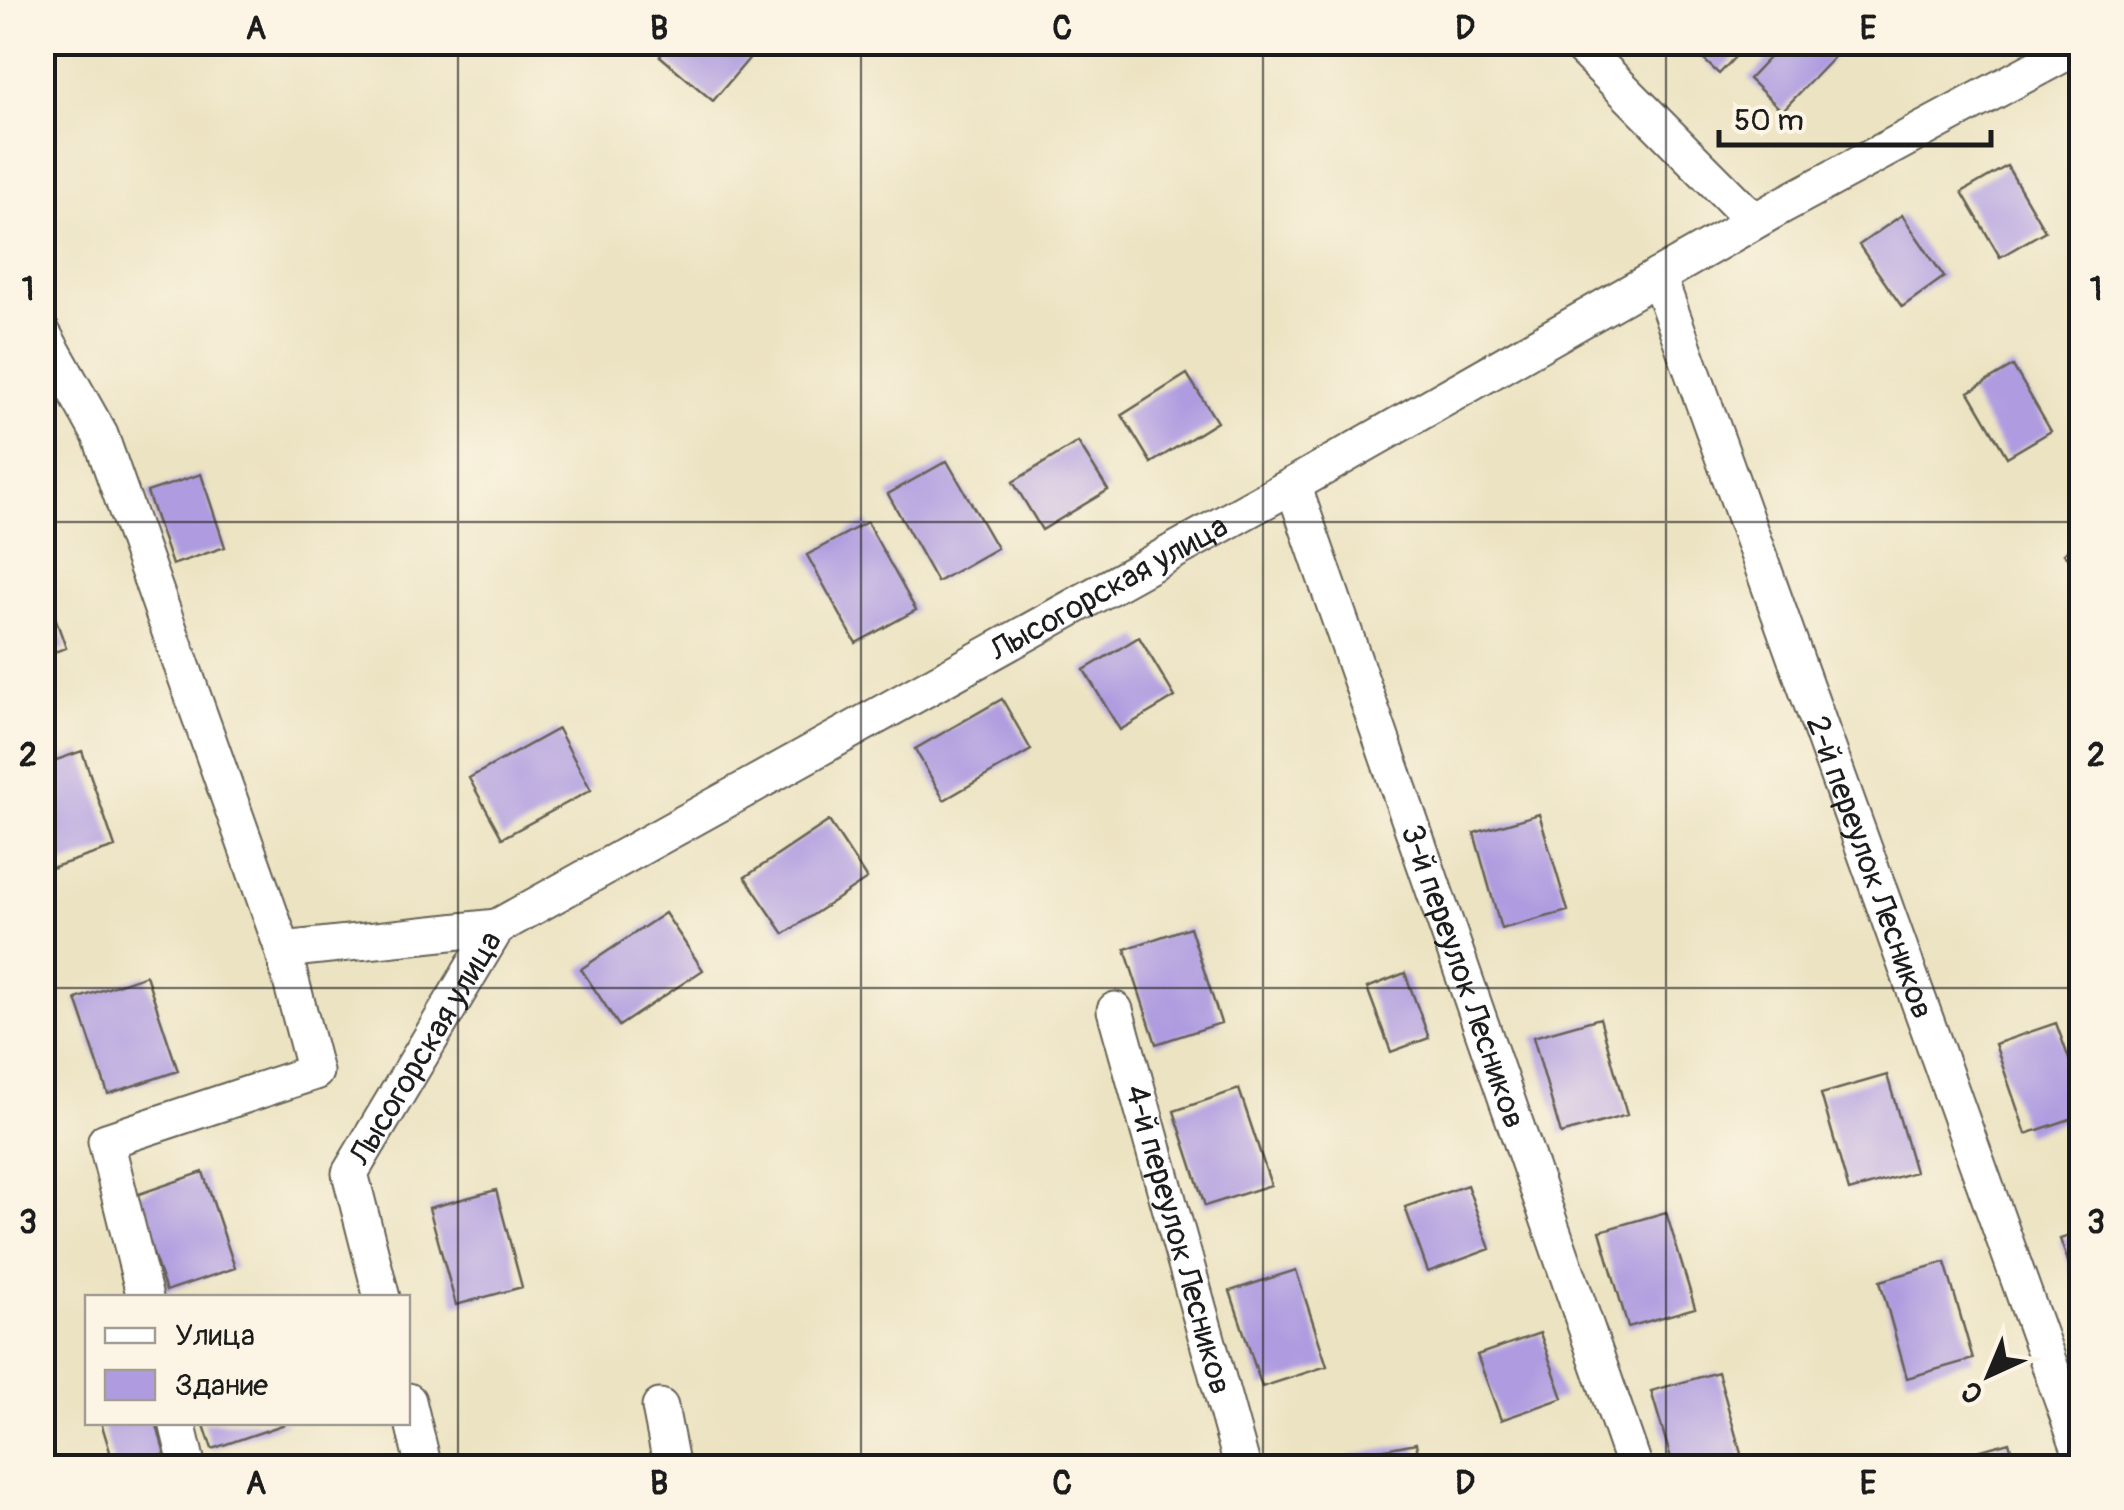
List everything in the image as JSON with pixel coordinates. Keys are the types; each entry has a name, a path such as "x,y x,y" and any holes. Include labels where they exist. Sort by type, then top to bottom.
{"street":[{"path":"1576,42 1754,221"},
{"name":"Лысогорская улица","path":"381,1295 350,1173 497,927 1293,486 1754,221 2082,44"},
{"name":"2-й переулок Лесников","path":"1658,276 2082,1455"},
{"path":"42,332 100,435 283,950 314,1072 106,1141 144,1295"},
{"name":"3-й переулок Лесников","path":"1293,486 1635,1468"},
{"path":"283,950 497,927"},
{"name":"4-й переулок Лесников","path":"1116,1010 1243,1468"},
{"path":"660,1407 672,1468"},
{"path":"410,1409 424,1468"},
{"path":"177,1425 188,1468"}],"building":[{"path":"672,42 763,42 713,101 660,56"},
{"path":"1685,42 1749,42 1719,74"},
{"path":"1784,42 1816,42 1833,58 1782,111 1749,79"},
{"path":"2007,166 2045,231 2000,257 1962,192"},
{"path":"1902,215 1944,277 1902,307 1859,245"},
{"path":"2013,366 2051,431 2007,457 1969,392"},
{"path":"1187,374 1217,422 1151,463 1122,415"},
{"path":"1078,442 1108,490 1042,530 1013,482"},
{"path":"947,461 997,548 937,582 888,494"},
{"path":"201,474 225,547 172,565 147,492"},
{"path":"867,522 916,610 856,643 807,555"},
{"path":"2082,537 2082,572 2064,554"},
{"path":"42,580 66,648 42,656"},
{"path":"1139,637 1175,697 1120,730 1084,670"},
{"path":"1002,699 1031,750 944,800 915,749"},
{"path":"558,729 591,790 502,838 469,778"},
{"path":"82,751 115,847 45,870 42,765"},
{"path":"1539,814 1568,911 1501,929 1474,833"},
{"path":"829,821 867,879 784,934 745,877"},
{"path":"665,913 703,970 619,1026 581,969"},
{"path":"1190,927 1221,1023 1156,1044 1125,949"},
{"path":"1405,973 1429,1038 1391,1052 1367,988"},
{"path":"146,975 178,1071 108,1094 76,999"},
{"path":"1600,1018 1627,1115 1561,1134 1533,1037"},
{"path":"2056,1023 2082,1095 2082,1115 2026,1134 1995,1044"},
{"path":"1887,1075 1915,1172 1849,1191 1821,1094"},
{"path":"1239,1089 1271,1185 1205,1206 1174,1111"},
{"path":"203,1172 235,1268 166,1291 133,1196"},
{"path":"1467,1185 1490,1249 1428,1272 1405,1207"},
{"path":"496,1190 522,1287 456,1305 429,1208"},
{"path":"1666,1212 1695,1308 1628,1327 1600,1231"},
{"path":"2082,1232 2082,1298 2081,1298 2060,1239"},
{"path":"1945,1262 1973,1359 1907,1378 1880,1281"},
{"path":"1296,1270 1327,1366 1262,1387 1230,1291"},
{"path":"1540,1333 1563,1398 1501,1420 1477,1355"},
{"path":"1718,1372 1745,1468 1674,1468 1651,1391"},
{"path":"102,1425 157,1425 165,1454 115,1468"},
{"path":"204,1425 282,1425 212,1449"},
{"path":"2009,1442 2016,1468 1944,1468 1943,1461"},
{"path":"1416,1443 1421,1468 1351,1468 1349,1456"}]}
